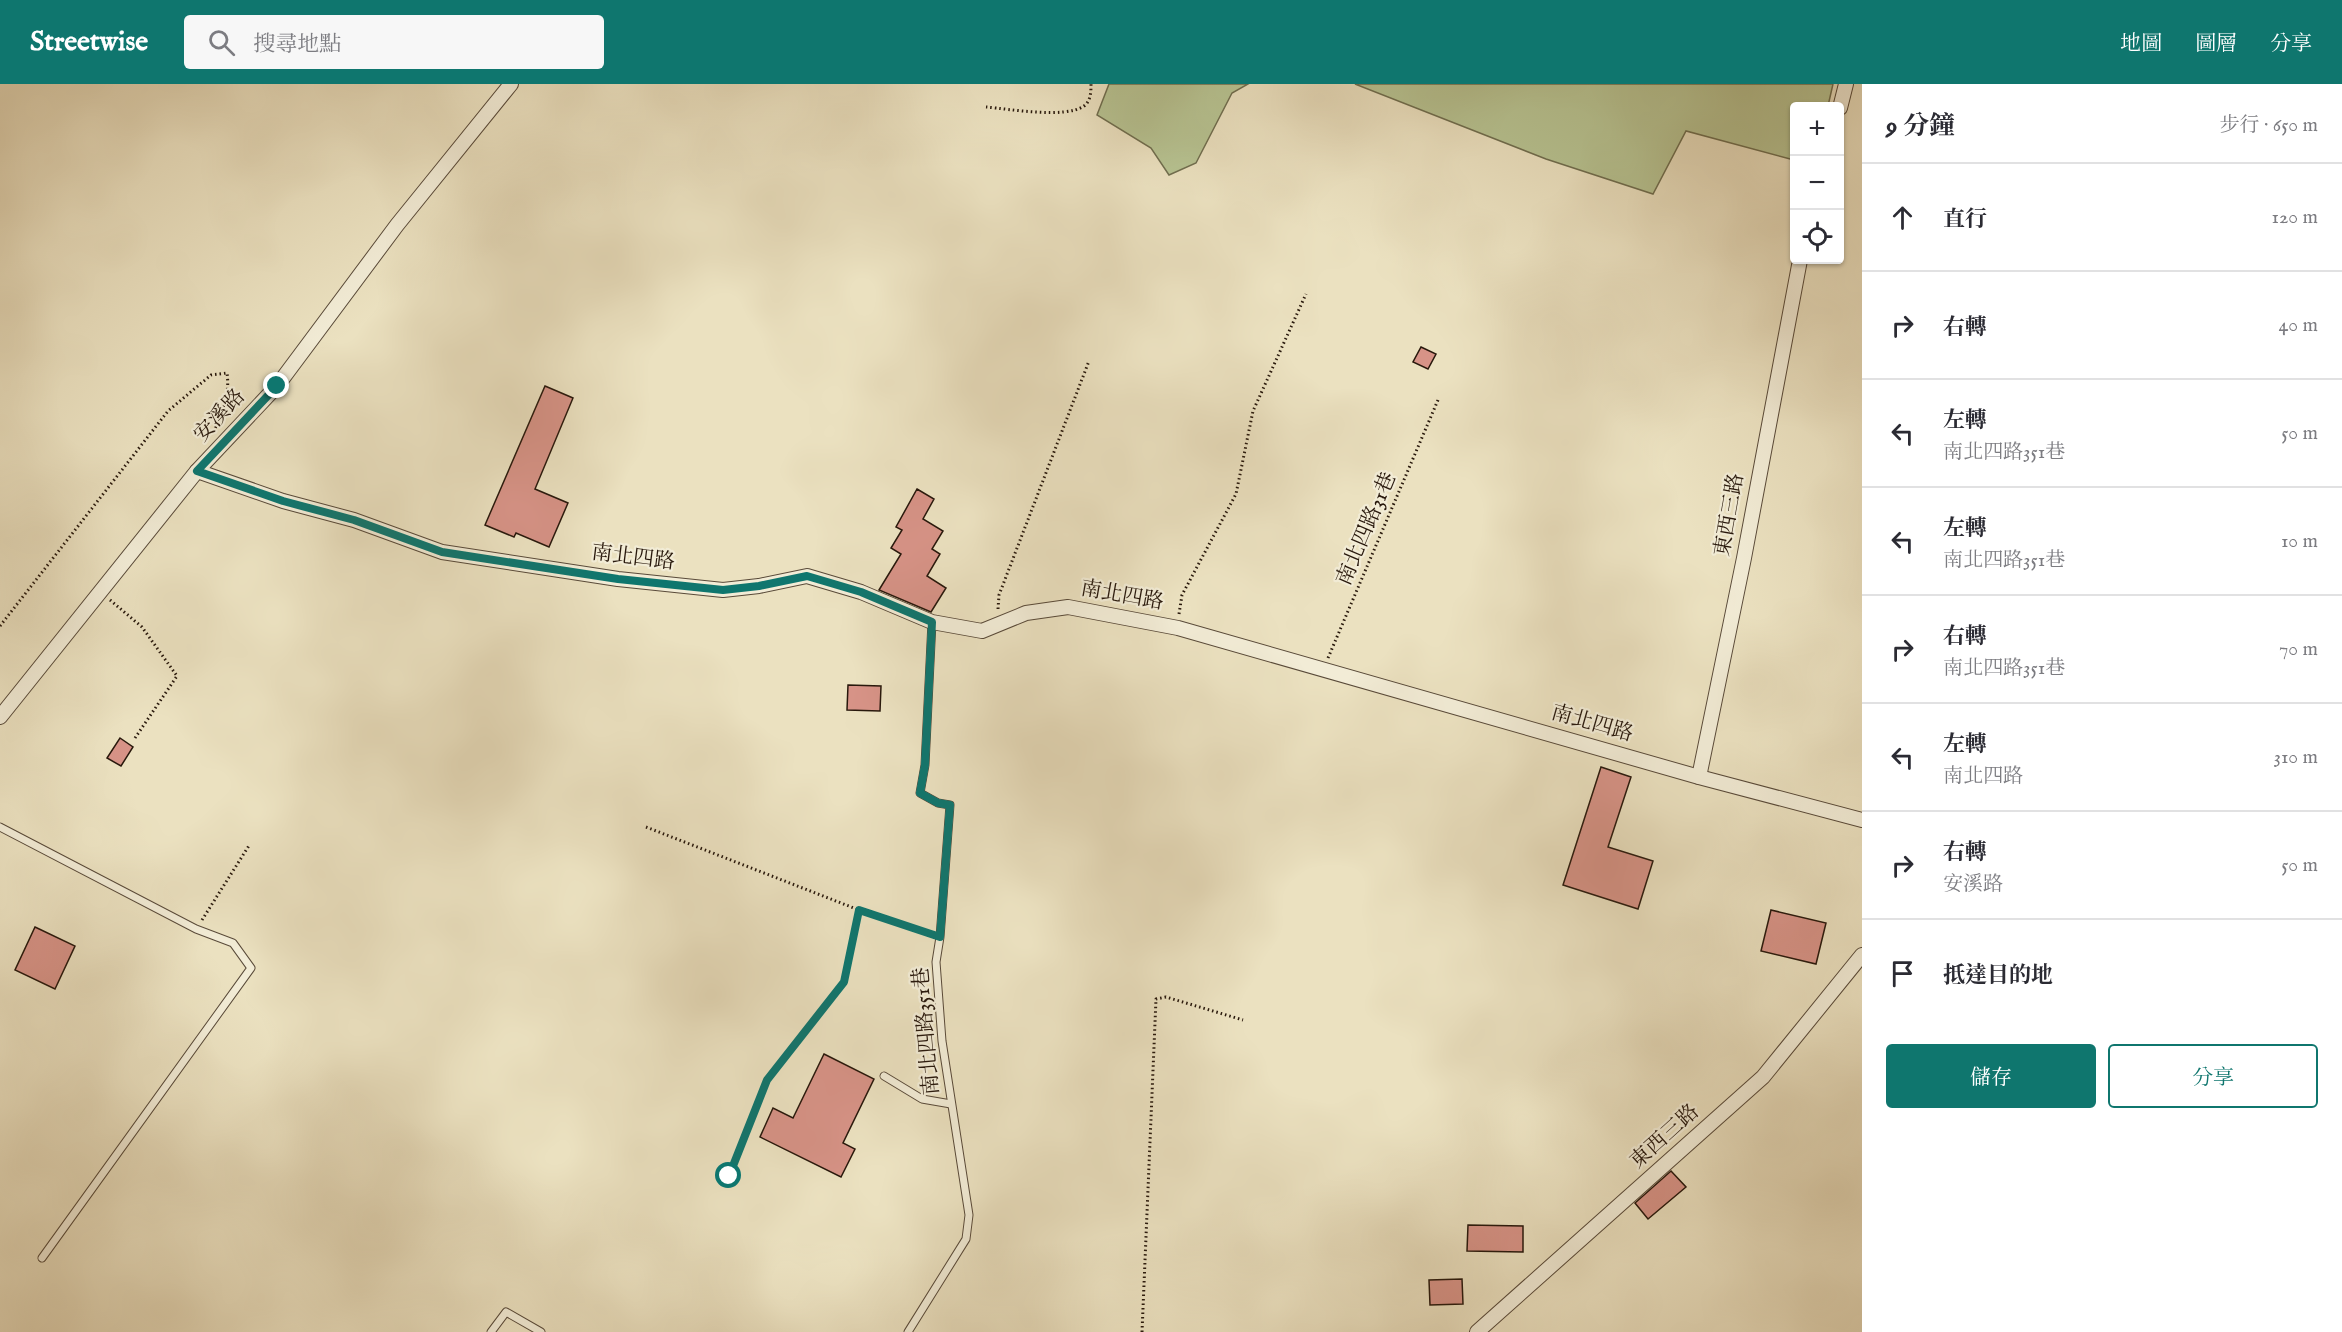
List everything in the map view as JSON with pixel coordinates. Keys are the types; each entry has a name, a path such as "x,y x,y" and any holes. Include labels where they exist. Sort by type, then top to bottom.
{"street":[{"name":"安溪路","path":"0,717 197,471 277,386 397,225 511,84"},
{"path":"1841,102 1846,84"},
{"name":"東西三路","path":"1699,777 1744,558 1799,264"},
{"name":"南北四路","path":"197,471 283,501 354,520 442,552 618,579 723,590 759,586 807,576 861,592 932,622 982,631 1026,614 1068,607 1178,628 1699,777 1862,820"},
{"name":"東西三路","path":"1477,1332 1763,1077 1862,955"}],"lane":[{"name":"南北四路351巷","path":"908,1332 966,1239 969,1215 942,1041 936,962 950,805 938,803 920,793 925,765 932,622"},
{"path":"0,827 196,929 232,943 251,968 42,1258"},
{"path":"884,1076 922,1098 951,1104"},
{"path":"491,1332 506,1312 541,1332"}],"path":[{"path":"986,107 1060,114 1084,105 1090,97 1091,84"},
{"path":"1178,628 1182,595 1236,494 1253,411 1306,294"},
{"path":"997,625 999,595 1089,361"},
{"path":"0,626 168,411 211,375 227,373 229,386 223,411 213,432"},
{"name":"南北四路31巷","path":"1324,669 1438,400"},
{"path":"100,591 142,627 177,676 135,738"},
{"path":"646,827 859,910 940,937"},
{"path":"196,929 250,844"},
{"path":"729,1176 767,1080 844,982 859,910"},
{"path":"1142,1332 1156,999 1166,997 1243,1020"}],"green space":[{"path":"1109,84 1248,84 1232,93 1196,163 1169,175 1151,148 1097,115"},
{"path":"1355,84 1833,84 1829,102 1790,102 1790,159 1686,131 1653,194 1546,159"}],"building":[{"path":"1421,347 1436,354 1428,369 1413,362"},
{"path":"545,386 573,398 535,489 568,503 549,547 516,533 514,537 485,525"},
{"path":"917,489 934,499 923,519 943,531 932,549 940,554 927,576 946,588 931,612 879,590 901,554 891,548 902,530 896,527"},
{"path":"848,685 881,686 880,711 847,710"},
{"path":"120,738 133,747 121,766 107,758"},
{"path":"1601,767 1631,777 1608,847 1653,861 1638,909 1563,885"},
{"path":"1771,910 1826,923 1816,964 1761,951"},
{"path":"35,927 75,946 55,989 15,970"},
{"path":"824,1054 874,1079 843,1143 855,1149 841,1177 760,1137 773,1108 793,1118"},
{"path":"1671,1171 1686,1187 1648,1219 1635,1203"},
{"path":"1468,1225 1523,1226 1523,1252 1467,1251"},
{"path":"1462,1279 1463,1304 1430,1305 1429,1280"}],"route":[{"path":"277,386 197,471 283,501 354,520 442,552 618,579 723,590 759,586 807,576 861,592 932,622 925,765 920,793 938,803 950,805 940,937 859,910 844,982 767,1080 729,1176"}]}
